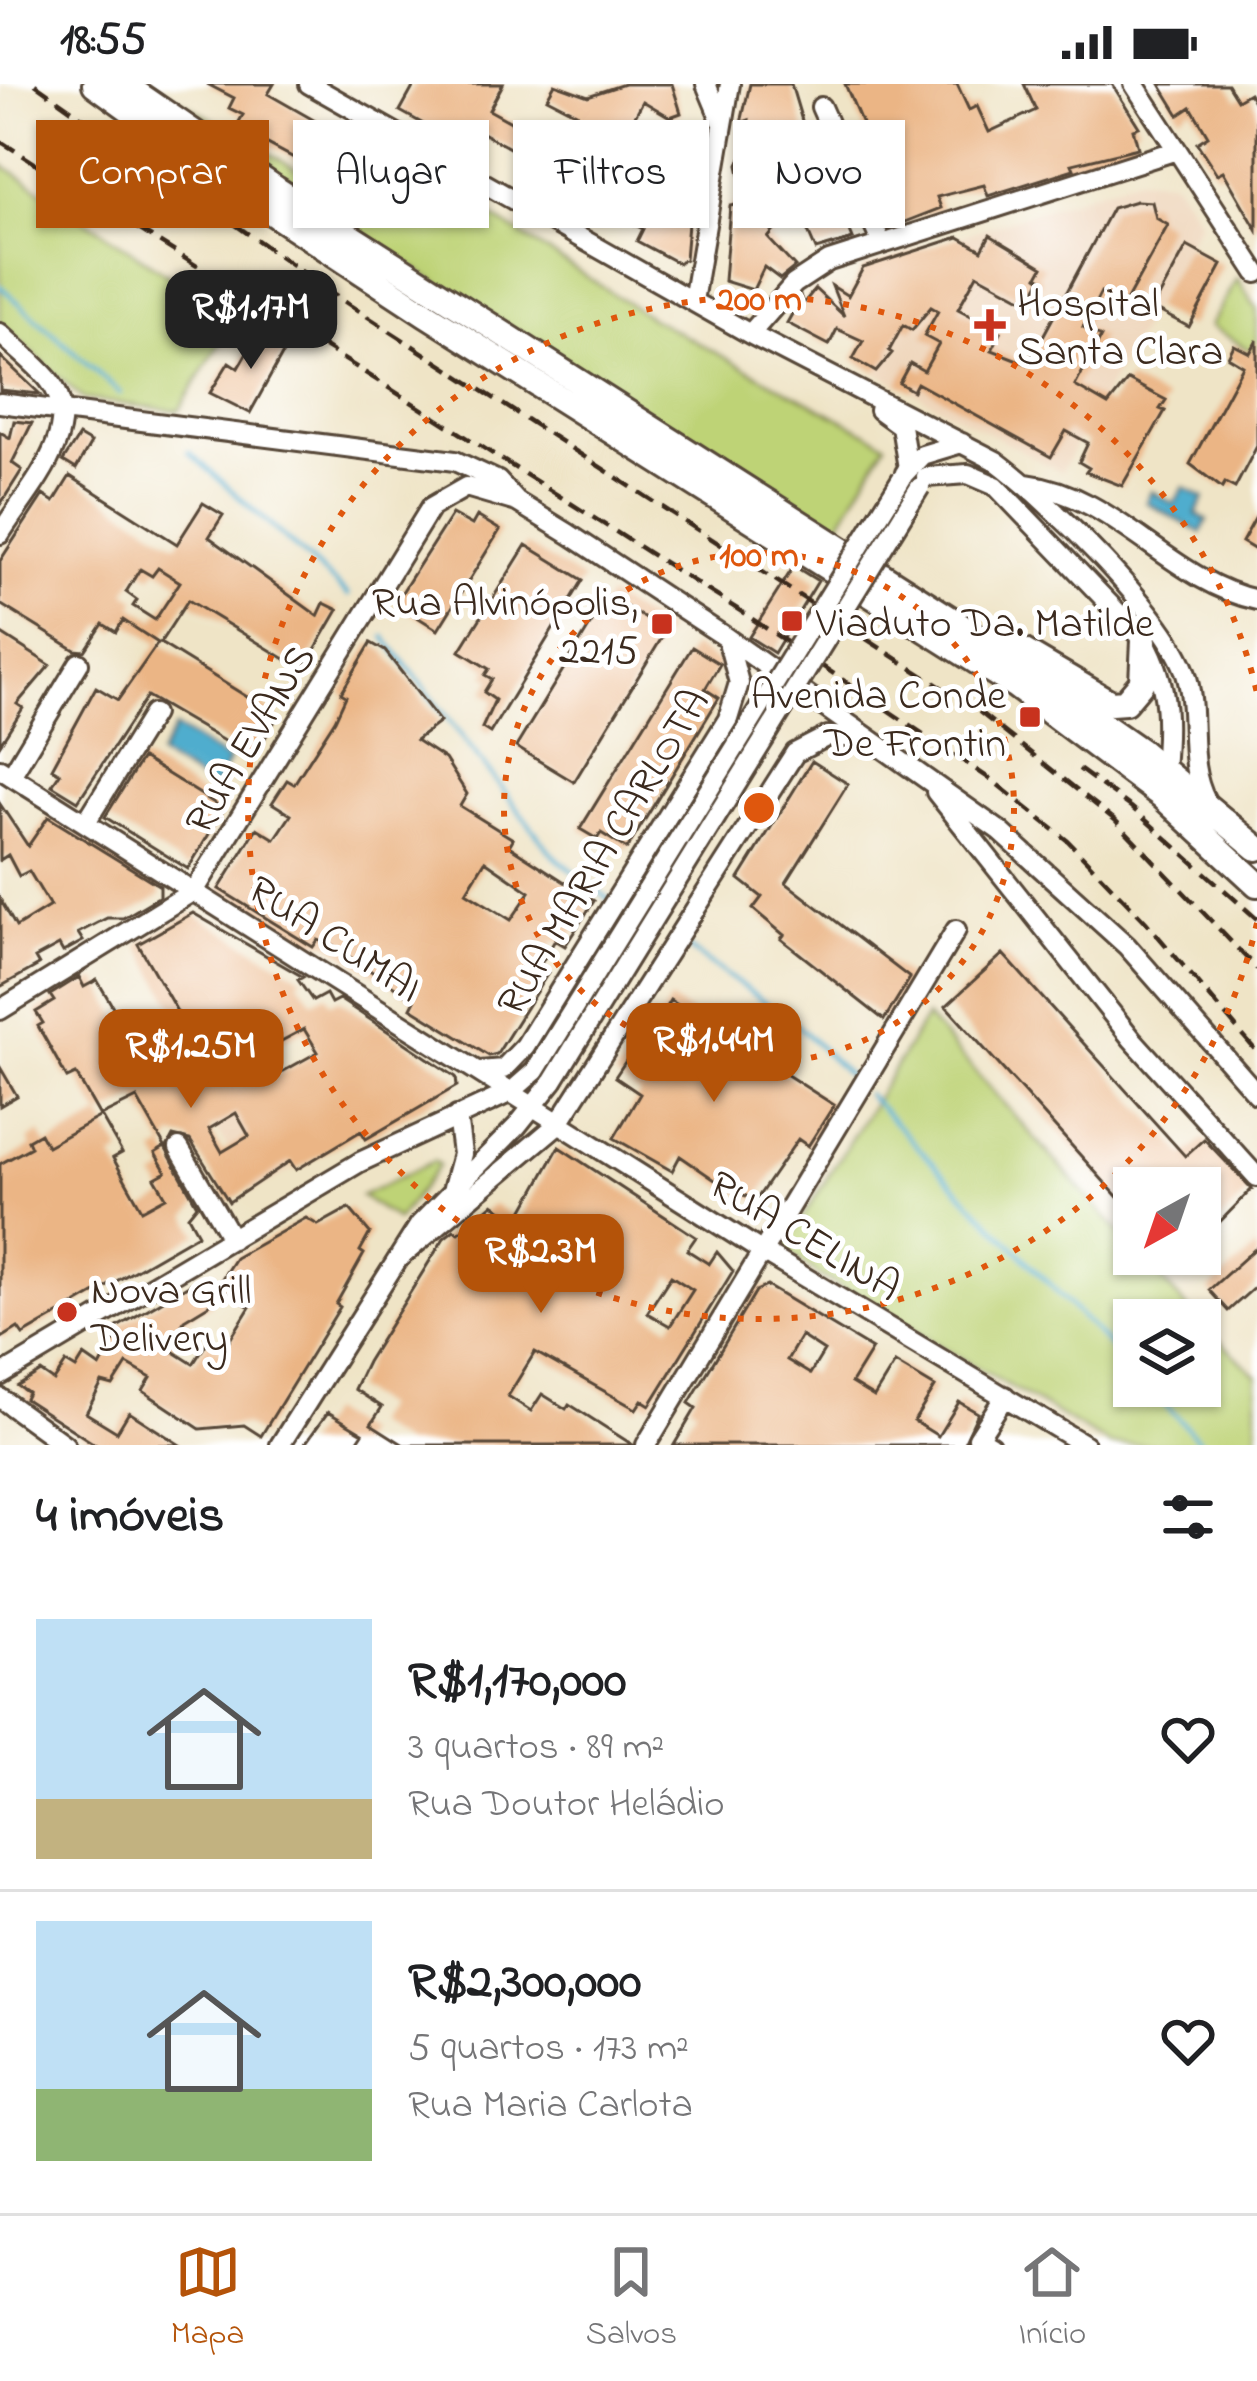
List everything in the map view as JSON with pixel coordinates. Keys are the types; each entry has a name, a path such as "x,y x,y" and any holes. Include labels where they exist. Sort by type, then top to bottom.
{"highway":[{"path":"94,84 407,302 1014,685 1162,796 1257,884"},
{"path":"123,84 276,189 949,618 1164,770 1257,848"},
{"path":"949,618 1026,651 1112,704 1125,702 1142,682 1144,640"}],"street":[{"path":"706,84 721,121"},
{"path":"694,302 730,84"},
{"path":"1134,84 1257,273"},
{"path":"320,87 750,334 962,443 1026,484 1143,607 1175,649 1190,692 1197,782 1208,805"},
{"path":"821,107 881,242"},
{"path":"750,334 808,273 881,242 1177,150"},
{"path":"0,333 49,381 64,407 62,431 0,534"},
{"path":"871,396 901,427 914,478"},
{"path":"0,403 64,407 455,460 498,481 517,502 728,638 864,739 1000,831 1127,946 1257,1094"},
{"path":"922,422 930,451"},
{"path":"280,1445 400,1257 452,1189 534,1106 544,1076 930,451 962,443"},
{"path":"914,478 968,474 996,486 1144,640 1166,695 1162,796"},
{"path":"1026,484 1078,496 1208,581 1257,600"},
{"name":"RUA EVANS","path":"0,1010 195,890 244,818 431,508 466,488 517,502"},
{"name":"RUA MARIA CARLOTA","path":"480,1071 503,1069 526,1046 691,780 737,698 736,666 728,638"},
{"path":"10,769 79,663"},
{"path":"86,822 153,714"},
{"path":"400,1257 558,1124 750,817 805,745 828,736 864,739"},
{"name":"RUA CUMAI","path":"10,769 511,1092"},
{"path":"691,780 727,787 750,817"},
{"path":"930,783 1132,1039 1257,1177"},
{"path":"646,1445 956,930"},
{"path":"0,1376 360,1162 544,1076"},
{"name":"RUA CELINA","path":"511,1092 761,1251 1085,1445"},
{"path":"452,1189 462,1154 457,1116"},
{"path":"179,1148 232,1239"},
{"path":"980,1443 1005,1396"},
{"path":"2,1402 65,1445"}],"shaded area":[{"name":"Hospital Santa Clara","path":"1138,177 1174,181 1200,221 1061,472 876,372 947,241"},
{"path":"234,1068 292,1170 253,1192 195,1091"}],"green space":[{"path":"153,84 214,120 203,120"},
{"path":"269,153 293,167 293,185 269,168"},
{"path":"0,163 36,187 36,228 98,228 234,319 179,411 83,399 0,322"},
{"path":"489,214 651,318 886,443 835,532 352,228 489,228"},
{"path":"1237,278 1257,309 1257,354 1210,326"},
{"path":"926,1017 1113,1225 1113,1275 1158,1275 1179,1299 1113,1299 1113,1407 1221,1407 1221,1342 1257,1376 1257,1445 1110,1445 817,1274 784,1248"},
{"path":"434,1161 439,1165 397,1220 361,1196"}],"water":[{"path":"1184,487 1204,498 1196,514 1207,520 1201,533 1146,502 1151,491 1174,504"},
{"path":"175,728 229,761 213,788 159,756"}],"building":[{"path":"207,84 274,84 268,94 314,120 293,120 293,158 269,145 269,120 240,120 243,115 229,108 234,98"},
{"path":"415,84 503,84 489,110 513,123 513,150 489,137 489,120 416,120 400,111"},
{"path":"555,84 588,96 624,84 672,84 681,113 670,117 643,101 633,120 572,120 576,113 547,98"},
{"path":"750,84 791,84 802,120 742,120"},
{"path":"845,84 957,84 969,110 977,106 989,132 1036,110 1024,84 1112,84 1139,127 1133,129 1138,148 1072,164 1074,169 988,196 984,185 937,197 941,208 905,222 905,120 860,120"},
{"path":"1160,84 1227,84 1237,100 1249,93 1257,107 1257,230 1223,171 1217,174 1197,143 1208,136 1191,107 1179,115"},
{"path":"1152,202 1156,218 1168,225 1124,305 1101,292 1083,327 1101,337 1075,386 1108,405 1128,380 1166,400 1160,409 1165,411 1122,486 1086,472 1089,468 1079,462 1088,443 1066,431 1051,457 917,383 913,391 899,383 910,363 924,371 939,344 924,336 938,311 931,307 912,330 903,325 892,353 876,372 853,359 863,341 837,329 829,345 787,323 801,298 803,304 815,289 844,316 832,286 848,296 863,268 959,237 982,250 990,235 1043,267 1038,276 1042,279 1029,302 977,274 958,309 1001,332 992,350 1028,364 1112,208"},
{"path":"730,206 733,228 776,228 768,238 795,267 780,279 764,267 753,290 724,281"},
{"path":"688,228 685,259 678,263 637,241 643,229"},
{"path":"806,228 848,228 853,239 816,250"},
{"path":"1187,246 1222,265 1189,327 1153,308"},
{"path":"274,329 291,339 250,413 210,393 229,362 238,368 257,335 267,341"},
{"path":"1257,340 1257,446 1235,488 1225,483 1222,488 1190,464 1243,366 1228,357 1234,345 1250,353"},
{"path":"0,356 40,394 0,390"},
{"path":"14,421 32,423 12,463 22,470 0,505 0,432 10,438"},
{"path":"79,436 91,443 76,469 63,461"},
{"path":"70,476 177,544 203,503 223,515 209,537 318,616 324,603 338,610 303,670 188,600 160,643 278,716 253,758 147,696 78,801 52,785 60,773 52,768 96,687 118,700 158,643 123,620 116,632 103,624 85,651 75,650 0,604 0,561 43,495 54,502","holes":["158,568 180,582 155,620 133,606 137,600 126,592 140,569 152,576"]},
{"path":"452,514 472,525 477,516 500,530 438,630 395,603"},
{"path":"1257,515 1257,551 1242,542"},
{"path":"526,545 583,580 490,733 482,728 495,700 484,692 492,679 485,675 489,669 460,651"},
{"path":"794,566 818,581 774,653 749,637"},
{"path":"608,596 666,631 574,782 516,747"},
{"path":"0,633 50,665 17,704 23,708 0,744"},
{"path":"371,643 385,651 440,722 416,740 445,759 467,794 460,806 513,839 509,846 594,901 565,946 555,940 539,967 548,973 497,1054 489,1056 411,1008 415,1000 330,944 318,940 313,947 219,889 257,828 275,839 291,815 272,803 287,780 294,784 335,720 346,696 341,693","holes":["485,861 530,892 511,920 466,892"]},
{"path":"692,647 720,664 705,689 719,698 627,849 601,833 597,839 580,829"},
{"path":"142,758 224,809 188,869 105,817"},
{"path":"812,761 848,784 786,883 910,978 884,1020 781,939 784,935 753,909 762,897 739,879"},
{"path":"0,804 28,846 48,817 160,886 160,896 123,918 107,918 78,933 83,941 63,952 59,945 35,958 39,965 0,987 0,899 16,927 50,906 29,871 19,876 8,855 0,860"},
{"path":"193,913 303,977 298,980 313,1001 326,994 331,1003 339,999 456,1077 457,1086 366,1139 361,1131 296,1170 290,1161 229,1202 190,1140 173,1136 166,1149 197,1205 188,1216 198,1234 23,1335 18,1328 0,1339 0,1164 31,1147 28,1140 40,1133 47,1146 101,1116 122,1153 113,1158 142,1210 166,1197 155,1178 166,1172 155,1153 165,1147 137,1098 100,1116 76,1074 67,1078 38,1026 43,1023 36,1012 54,1001 50,995 79,977 84,987 97,980 151,1071 197,1046 138,944","holes":["304,1029 318,1052 271,1078 257,1054","236,1113 249,1136 222,1152 209,1129"]},
{"path":"1003,954 1185,1156 1204,1139 1252,1189 1221,1221 1221,1167 1113,1167 1113,1192 946,1006"},
{"path":"670,1000 834,1105 808,1146 798,1139 756,1200 728,1189 680,1156 672,1171 614,1138 640,1094 615,1077 637,1044 646,1041"},
{"path":"0,1067 17,1096 0,1106"},
{"path":"559,1147 696,1237 687,1250 709,1264 717,1252 733,1271 650,1405 642,1400 636,1409 535,1352 508,1396 531,1411 542,1394 566,1409 569,1404 633,1445 404,1445 371,1424 382,1407 354,1389 444,1238 454,1230 459,1233 493,1204 518,1220","holes":["671,1276 693,1290 670,1326 647,1313"]},
{"path":"349,1208 370,1233 360,1251 364,1254 336,1304 340,1307 261,1436 244,1425 200,1429 143,1391 151,1378 127,1364 113,1386 102,1383 86,1413 117,1432 129,1412 180,1445 96,1445 25,1399 28,1393 18,1386 41,1372 54,1381 66,1363 76,1369 84,1356 100,1367 119,1332 114,1329 201,1278 212,1303 184,1320 171,1350 193,1364 208,1341 223,1351 250,1307 217,1286 235,1258 306,1218 318,1225"},
{"path":"1257,1247 1257,1285 1228,1311 1209,1290"},
{"path":"767,1286 872,1349 851,1383 874,1397 895,1363 935,1387 914,1421 938,1436 959,1402 978,1413 963,1445 674,1445 696,1408 689,1403 756,1291","holes":["801,1336 824,1351 810,1374 787,1360"]},
{"path":"328,1412 363,1433 355,1445 304,1445"}],"waterway":[{"path":"0,286 120,393"},
{"path":"189,452 348,595"},
{"path":"385,637 553,855 610,900"},
{"path":"681,943 797,1025 855,1082"},
{"path":"867,1094 1113,1350"},
{"path":"1167,1407 1204,1445"}],"railway":[{"path":"35,84 351,306 978,711 1115,820 1257,969"},
{"path":"0,141 742,612 993,781 1068,841 1146,922 1257,1052"},
{"path":"1079,769 1131,807 1257,919"}],"place":[{"name":"Hospital Santa Clara","path":"990,325"},
{"name":"Viaduto Da. Matilde","path":"792,621"},
{"name":"Rua Alvinópolis, 2215","path":"662,624"},
{"name":"Avenida Conde De Frontin","path":"1030,717"},
{"name":"Nova Grill Delivery","path":"67,1312"}]}
